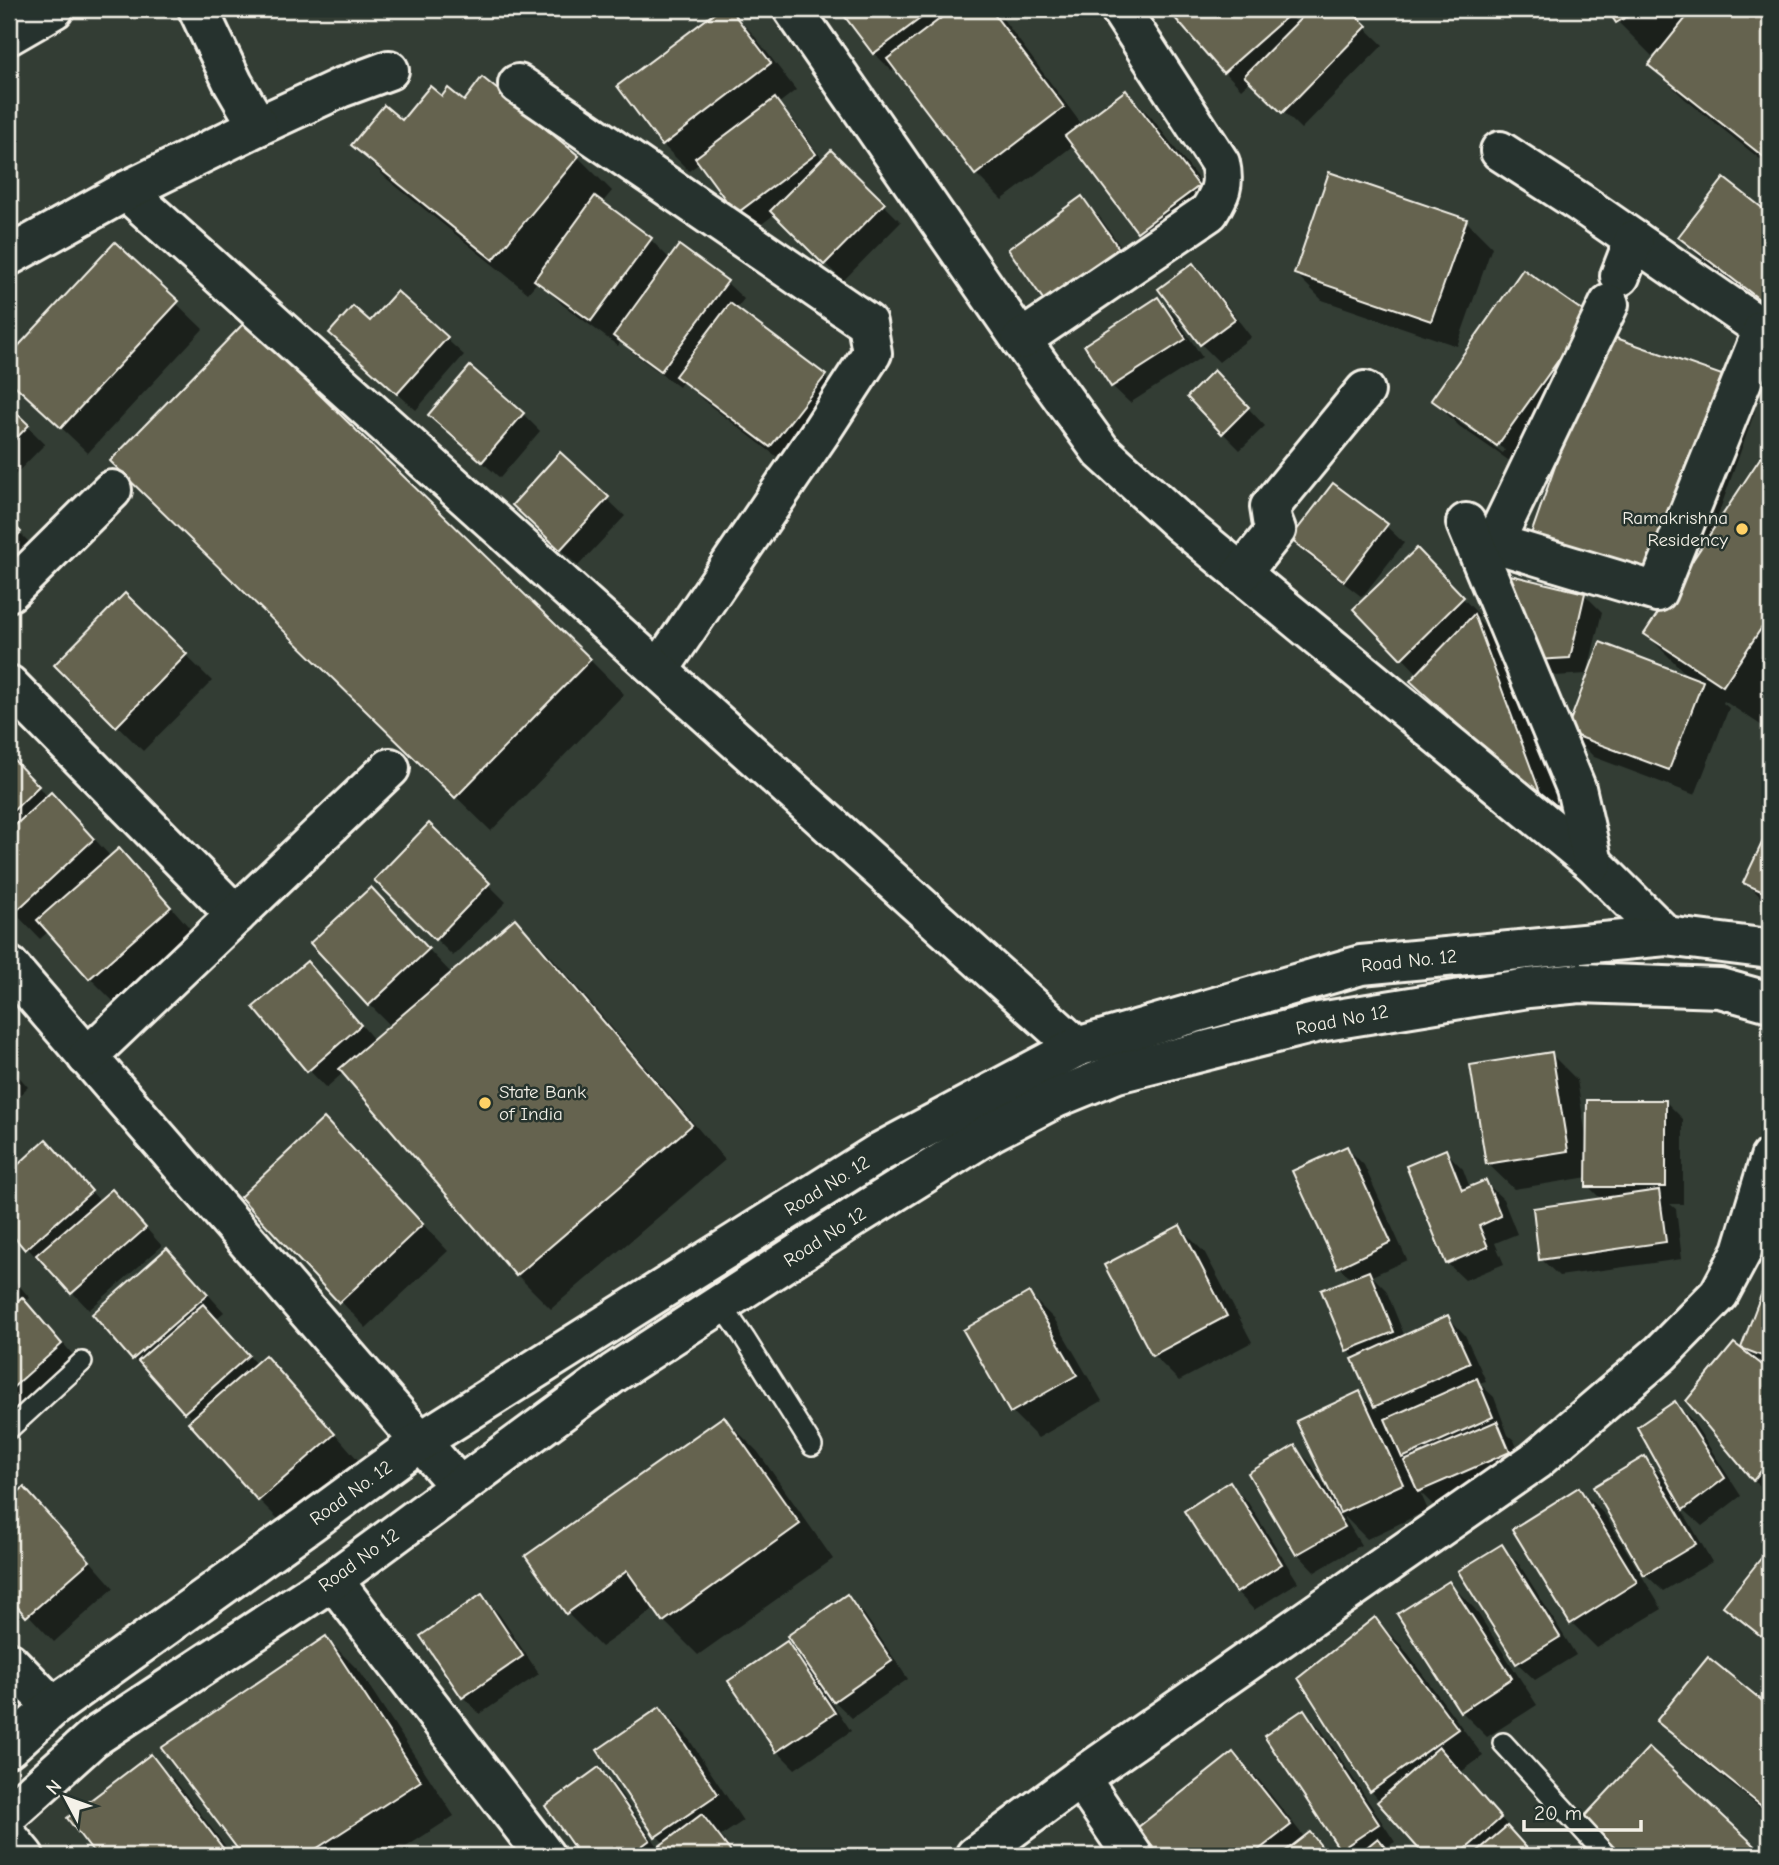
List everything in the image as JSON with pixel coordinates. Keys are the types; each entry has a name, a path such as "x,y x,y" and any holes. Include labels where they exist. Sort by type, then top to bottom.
{"street":[{"path":"9,35 54,9"},
{"path":"198,9 233,83 258,126"},
{"path":"793,9 1021,340 1101,450 1179,522 1593,863 1666,936"},
{"path":"1021,340 1209,212 1219,195 1224,178 1220,163 1120,9"},
{"path":"9,256 125,191 258,126 340,88 390,70"},
{"path":"518,84 867,323 872,353 659,670"},
{"path":"1500,151 1634,240 1767,332 1657,593 1494,542 1615,290 1634,240"},
{"path":"125,191 1077,1047"},
{"path":"1241,574 1276,530 1270,506 1366,391"},
{"path":"9,592 112,490"},
{"path":"1466,523 1576,788 1593,863"},
{"path":"9,685 236,915"},
{"path":"88,1057 390,768"},
{"name":"Road No. 12","path":"9,1747 53,1707 421,1441 880,1152 1077,1047 1362,965 1666,936 1770,949"},
{"path":"9,966 459,1486"},
{"name":"Road No 12","path":"9,1814 93,1738 333,1580 614,1373 991,1132 1056,1098 1117,1073 1319,1022 1528,988 1580,983 1720,988 1770,1002"},
{"path":"975,1856 1080,1778 1535,1461 1661,1353 1719,1294 1742,1251 1770,1158"},
{"path":"333,1580 545,1856"},
{"path":"9,1662 53,1707"},
{"path":"1080,1778 1133,1856"},
{"path":"9,1838 24,1856"}],"lane":[{"path":"720,1304 812,1446"},
{"path":"9,1429 82,1362"},
{"path":"1503,1743 1607,1856"}],"building":[{"path":"720,9 730,9 771,63 662,146 617,86"},
{"path":"839,9 933,9 873,54"},
{"path":"953,9 990,9 1064,107 975,175 887,59"},
{"path":"1186,9 1285,9 1290,14 1223,73 1175,18"},
{"path":"1310,9 1349,9 1367,26 1282,113 1244,76"},
{"path":"1607,9 1640,9 1616,23"},
{"path":"1693,9 1770,9 1770,162 1648,65"},
{"path":"482,77 579,156 493,260 351,145 384,105 402,120 430,86 442,96 448,88 464,101"},
{"path":"1126,90 1199,186 1137,232 1065,136"},
{"path":"775,98 816,154 736,214 695,158"},
{"path":"831,150 885,203 824,265 770,211"},
{"path":"1329,172 1467,219 1431,321 1294,274"},
{"path":"1724,178 1770,214 1768,306 1678,237"},
{"path":"595,196 652,238 591,321 534,280"},
{"path":"1082,196 1125,257 1050,309 1008,249"},
{"path":"115,242 179,301 61,428 9,380 9,356"},
{"path":"679,245 728,281 661,371 613,336"},
{"path":"1193,263 1235,319 1200,345 1158,289"},
{"path":"1523,269 1590,316 1497,446 1431,400"},
{"path":"397,291 448,337 397,394 329,333 353,306 370,321"},
{"path":"1158,297 1186,339 1111,387 1084,345"},
{"path":"730,303 826,375 770,447 675,376"},
{"path":"245,322 591,659 455,798 110,461"},
{"path":"1602,333 1722,375 1648,582 1529,540"},
{"path":"470,366 524,413 482,462 428,415"},
{"path":"1214,370 1249,407 1222,434 1187,397"},
{"path":"9,406 29,425 9,446"},
{"name":"Ramakrishna Residency","path":"1770,443 1770,615 1723,686 1644,634"},
{"path":"560,452 609,497 560,550 512,505"},
{"path":"1333,483 1388,524 1344,581 1290,539"},
{"path":"9,520 21,532 9,544"},
{"path":"1417,548 1464,597 1401,659 1353,609"},
{"path":"1506,574 1585,593 1570,658 1536,660"},
{"path":"125,593 187,654 116,727 54,665"},
{"path":"1474,614 1544,803 1410,681"},
{"path":"1600,642 1703,681 1669,770 1566,732"},
{"path":"9,755 39,786 9,815"},
{"path":"51,792 94,839 13,914 9,909 9,831"},
{"path":"429,823 490,883 435,940 374,880"},
{"path":"1770,826 1770,895 1743,883"},
{"path":"119,848 171,907 89,979 37,920"},
{"path":"371,887 429,949 368,1006 310,943"},
{"path":"515,918 692,1125 516,1276 339,1069"},
{"path":"307,961 361,1025 307,1072 253,1007"},
{"path":"1552,1052 1568,1151 1486,1164 1470,1065"},
{"path":"1587,1100 1666,1100 1666,1187 1586,1187"},
{"path":"324,1118 423,1224 339,1303 240,1197"},
{"path":"46,1139 92,1191 25,1250 9,1231 9,1173"},
{"path":"1347,1146 1391,1242 1337,1268 1292,1171"},
{"path":"1446,1149 1462,1190 1486,1180 1501,1216 1479,1226 1488,1247 1446,1264 1406,1166"},
{"path":"112,1189 146,1228 71,1294 36,1255"},
{"path":"1659,1190 1666,1242 1539,1260 1533,1208"},
{"path":"1180,1225 1227,1316 1152,1356 1104,1265"},
{"path":"167,1248 208,1294 132,1360 92,1314"},
{"path":"1369,1271 1394,1332 1346,1351 1321,1290"},
{"path":"1770,1271 1770,1359 1741,1348"},
{"path":"1029,1292 1077,1375 1010,1413 963,1330"},
{"path":"22,1297 62,1344 9,1391 9,1309"},
{"path":"203,1304 249,1355 184,1413 138,1361"},
{"path":"1448,1315 1470,1363 1374,1407 1352,1359"},
{"path":"1734,1343 1770,1371 1770,1460 1753,1481 1686,1401"},
{"path":"265,1355 335,1434 258,1501 188,1422"},
{"path":"1477,1378 1493,1417 1402,1458 1385,1419"},
{"path":"1360,1391 1403,1484 1340,1513 1296,1421"},
{"path":"1675,1401 1725,1478 1683,1510 1637,1427"},
{"path":"724,1416 800,1524 663,1622 627,1571 566,1614 525,1556"},
{"path":"1497,1421 1510,1452 1418,1492 1404,1461"},
{"path":"1295,1445 1345,1527 1296,1555 1248,1473"},
{"path":"1645,1456 1696,1544 1644,1575 1593,1487"},
{"path":"1230,1481 1282,1564 1236,1593 1184,1511"},
{"path":"24,1487 90,1561 26,1617 9,1597 9,1500"},
{"path":"1579,1487 1637,1582 1570,1624 1512,1529"},
{"path":"1502,1544 1560,1637 1516,1664 1458,1571"},
{"path":"1770,1547 1770,1625 1761,1636 1723,1606"},
{"path":"1449,1581 1512,1678 1460,1712 1397,1614"},
{"path":"482,1594 523,1656 462,1698 420,1636"},
{"path":"847,1594 892,1661 833,1702 787,1636"},
{"path":"1375,1617 1458,1729 1370,1792 1298,1678"},
{"path":"326,1636 421,1781 305,1856 243,1856 161,1748"},
{"path":"787,1641 835,1713 776,1752 728,1681"},
{"path":"1708,1657 1770,1707 1770,1813 1656,1721"},
{"path":"660,1707 718,1794 655,1837 597,1750"},
{"path":"1304,1709 1379,1824 1340,1850 1264,1736"},
{"path":"1439,1747 1501,1818 1458,1856 1425,1856 1377,1802"},
{"path":"1649,1747 1766,1856 1619,1856 1581,1820"},
{"path":"1233,1752 1291,1825 1251,1856 1160,1856 1137,1828"},
{"path":"151,1754 229,1856 96,1856 67,1818"},
{"path":"599,1767 650,1840 628,1856 580,1856 545,1806"},
{"path":"702,1814 734,1856 646,1856"},
{"path":"1507,1826 1534,1856 1472,1856"},
{"path":"1310,1832 1329,1856 1279,1856"},
{"path":"1378,1838 1393,1856 1356,1856"}],"place":[{"name":"Ramakrishna Residency","path":"1742,529"},
{"name":"State Bank of India","path":"485,1103"}]}
